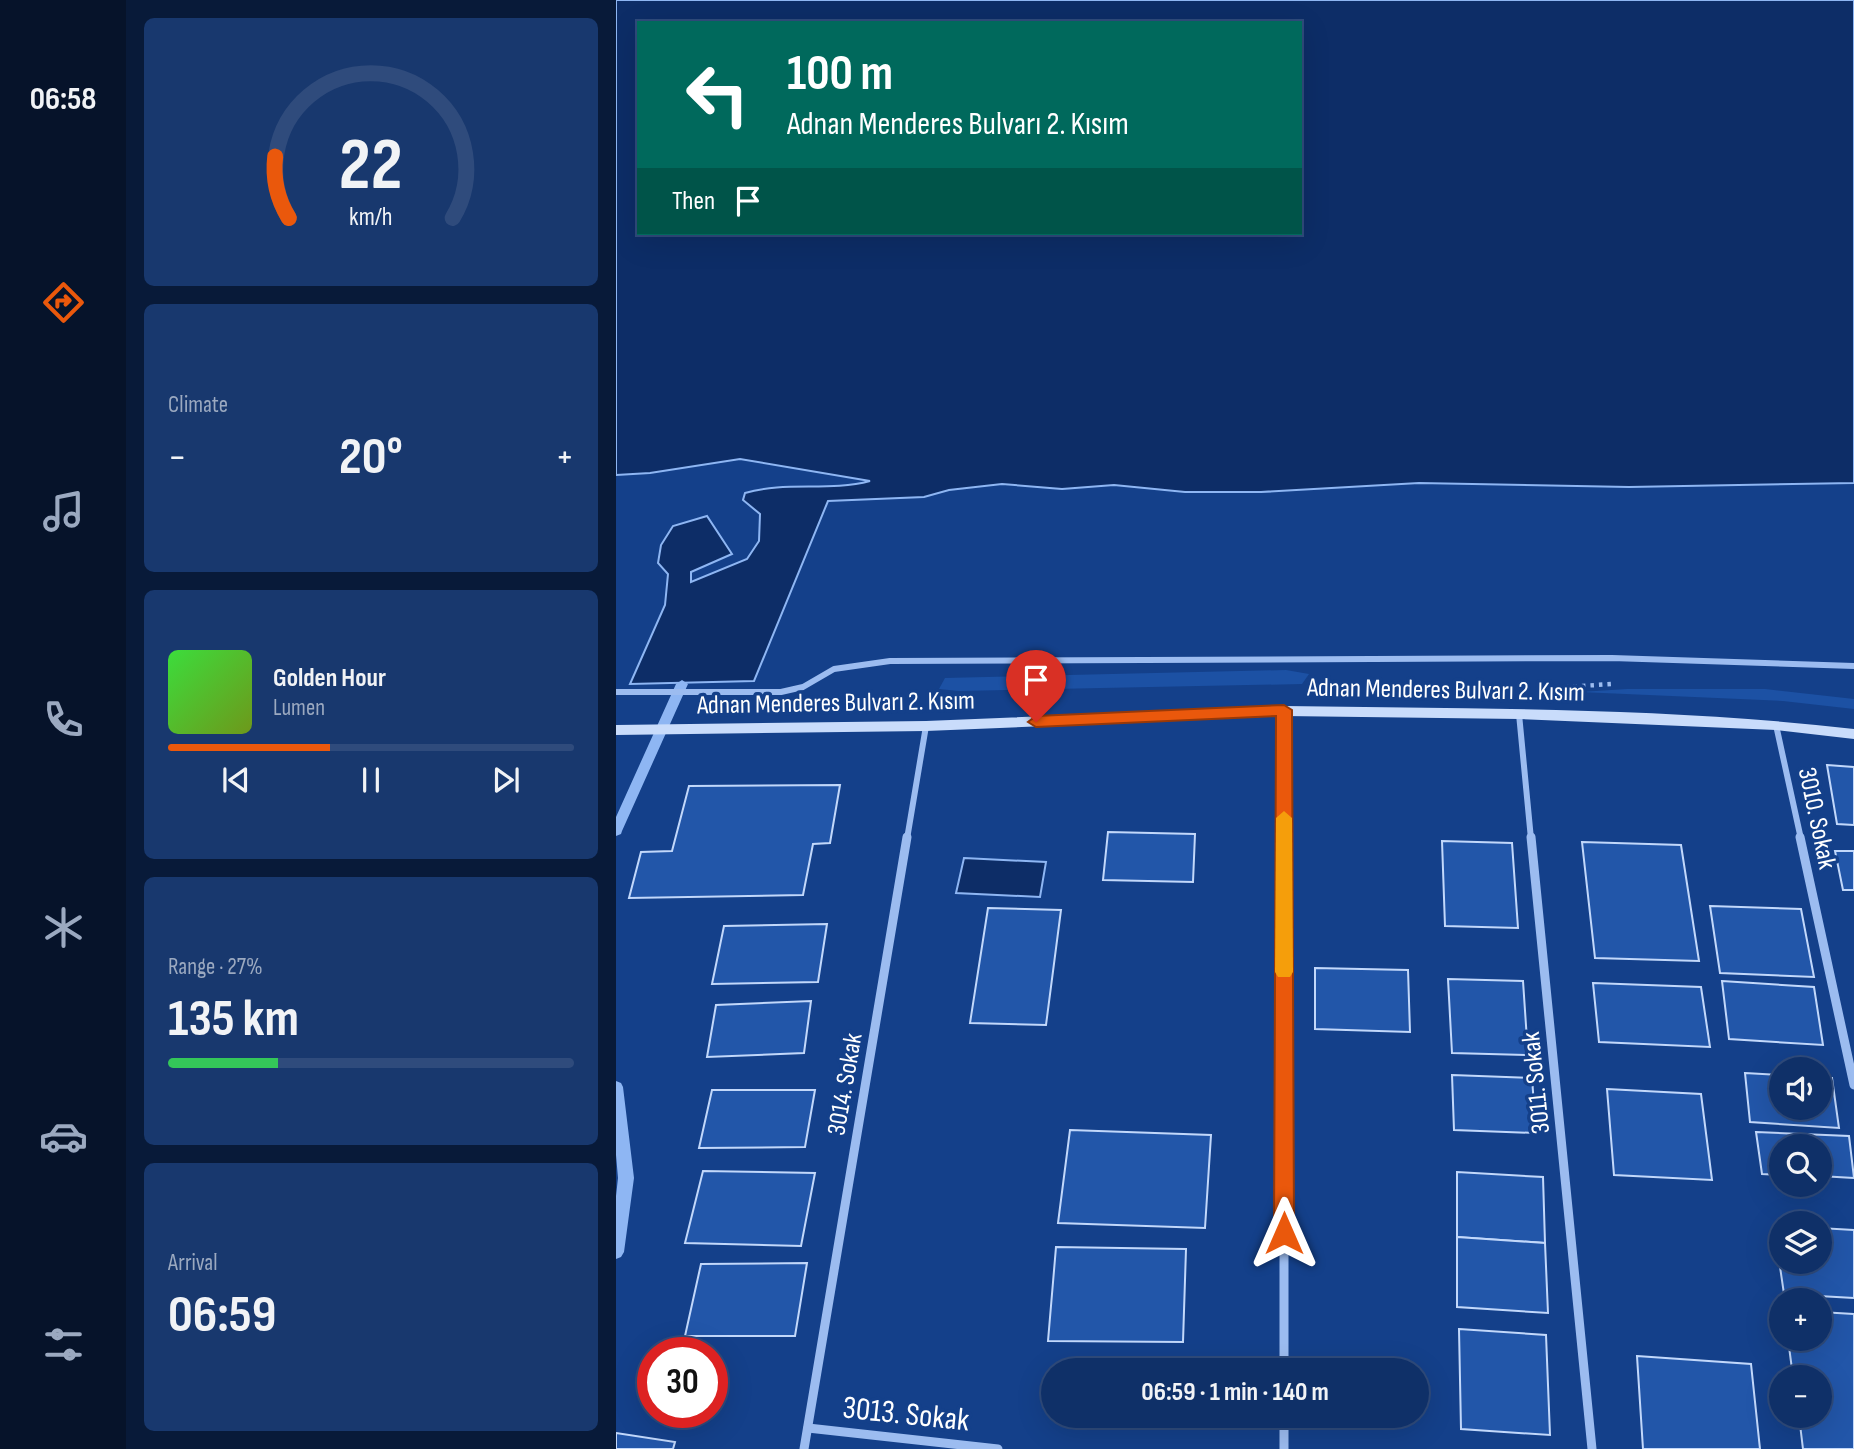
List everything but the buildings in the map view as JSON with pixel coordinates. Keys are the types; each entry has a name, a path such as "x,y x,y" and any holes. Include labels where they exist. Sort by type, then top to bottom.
{"main road":[{"name":"Adnan Menderes Bulvarı 2. Kısım","path":"616,730 926,726 1284,710 1519,713 1776,724 1854,734"}],"street":[{"path":"616,692 781,692 803,687 834,669 890,661 1239,657 1594,658 1770,660 1854,666"},
{"path":"1284,710 1284,1358"},
{"name":"3011. Sokak","path":"1519,713 1592,1449"},
{"name":"3010. Sokak","path":"1776,724 1854,1085"},
{"name":"3014. Sokak","path":"804,1449 926,726"},
{"name":"3013. Sokak","path":"808,1428 998,1449"},
{"path":"1284,1428 1284,1449"}],"shaded area":[{"path":"616,0 1854,0 1854,483 1629,487 1419,483 1261,492 1185,492 1114,485 1062,489 1002,484 949,490 924,497 828,501 754,681 630,684 665,605 668,574 658,563 661,545 673,526 707,516 732,554 691,572 691,582 747,559 759,541 760,514 743,500 745,493 760,489 839,486 870,481 740,459 650,473 616,475"},
{"path":"1286,670 1309,674 1302,684 959,691 939,689 945,678"},
{"path":"1627,689 1765,689 1854,699 1854,709 1783,701 1580,692"},
{"path":"964,858 1046,862 1040,897 956,893"}],"waterway":[{"path":"616,831 682,684"},
{"path":"616,1087 626,1178 616,1252"}],"slow traffic":[{"path":"1284,818 1284,972"}],"route":[{"path":"1036,722 1284,710 1284,1233"}]}
